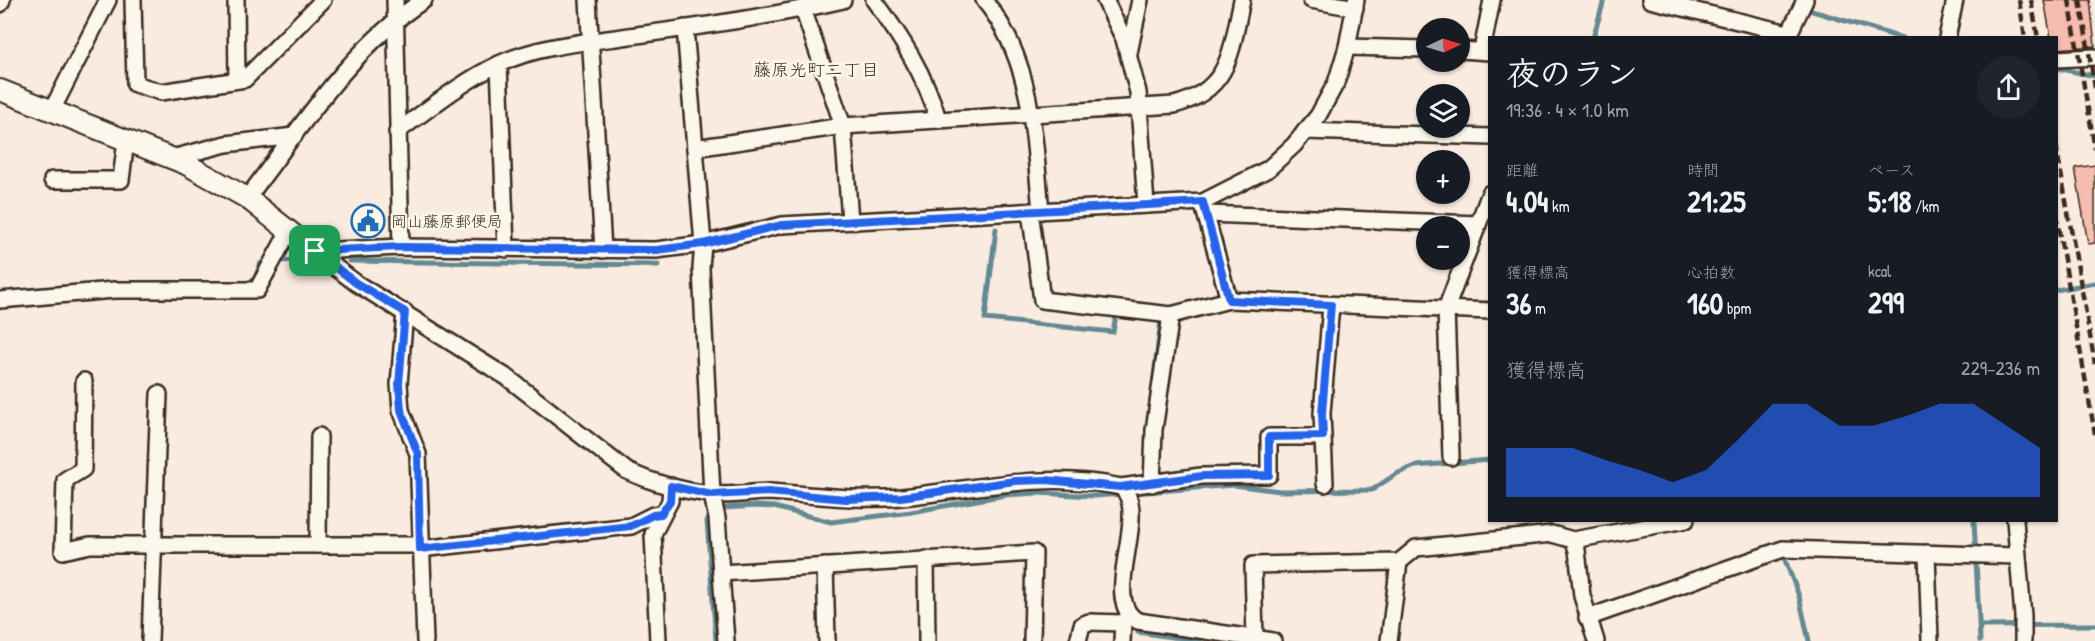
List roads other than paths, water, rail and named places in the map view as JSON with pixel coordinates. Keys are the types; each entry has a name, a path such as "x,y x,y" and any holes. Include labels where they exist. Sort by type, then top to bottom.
{"street":[{"path":"52,110 108,0"},
{"path":"133,0 135,84 161,92 245,79 323,0"},
{"path":"236,0 237,81"},
{"path":"395,0 401,247"},
{"path":"247,198 342,74 395,21 424,0"},
{"path":"588,0 603,250"},
{"path":"397,132 447,96 499,64 546,48 803,9 843,0"},
{"path":"874,0 918,66 930,92 938,119"},
{"path":"984,0 997,15 1021,67 1032,113 1035,211 1042,300 1171,315 1229,300 1488,311"},
{"path":"1105,0 1124,39 1128,55 1138,105 1146,205"},
{"path":"1128,55 1140,0"},
{"path":"695,148 843,126 1138,105 1174,105 1193,100 1211,88 1227,67 1242,0"},
{"path":"1204,208 1268,170 1318,116 1336,82 1347,47 1356,4 1311,0"},
{"path":"1470,50 1486,51 1492,0"},
{"path":"1650,0 1787,35 1805,0"},
{"path":"1947,36 1955,0"},
{"path":"803,9 843,126 850,221"},
{"path":"685,28 703,244 701,268 715,506 726,641"},
{"path":"1347,47 1416,49"},
{"path":"2058,59 2095,57"},
{"path":"499,64 506,249"},
{"path":"0,90 172,158 247,198 356,283 508,378 627,471 649,481 671,486 715,506 768,492 846,499 901,497 1015,481 1046,480 1125,493 1148,484 1202,476 1269,475 1269,437 1323,436"},
{"path":"1305,131 1488,137"},
{"path":"172,158 226,144 294,136"},
{"path":"52,180 121,180 126,140"},
{"path":"1451,457 1446,309 1488,198"},
{"path":"315,251 401,247 657,250 703,244 782,225 1146,205 1478,224"},
{"path":"1204,208 1229,300"},
{"path":"0,300 114,290 257,290 289,231"},
{"path":"1325,484 1322,413 1331,305"},
{"path":"405,312 400,401 401,410 418,454 425,641"},
{"path":"1148,484 1171,315"},
{"path":"84,381 82,469 65,480 63,551 90,545 420,547 631,526 653,515 661,514"},
{"path":"150,641 159,394"},
{"path":"318,545 319,436"},
{"path":"658,641 653,534 661,514 670,501 671,486"},
{"path":"1122,641 1125,620 1125,493"},
{"path":"2015,522 2023,631"},
{"path":"1078,641 1082,625 1089,622 1125,620 1194,636 1266,640 1253,565 1398,562 1416,548 1552,527 1573,540 1665,523"},
{"path":"1573,540 1587,618 1596,641"},
{"path":"1587,618 1783,549 2017,556"},
{"path":"721,573 1034,553 1032,641"},
{"path":"1927,553 1929,641"},
{"path":"926,560 927,641"},
{"path":"1389,641 1398,562"},
{"path":"825,566 826,641"}],"waterway":[{"path":"1594,36 1604,0"},
{"path":"1806,9 1895,36"},
{"path":"2058,68 2095,76"},
{"path":"996,229 985,319 1113,332 1116,316 1129,317"},
{"path":"279,261 297,260"},
{"path":"350,261 658,265"},
{"path":"245,283 254,280 261,263"},
{"path":"2058,290 2095,283"},
{"path":"30,290 98,284"},
{"path":"1476,303 1488,303"},
{"path":"1150,408 1161,320 1163,319"},
{"path":"716,641 707,521 724,508 774,507 831,522 911,512 1005,495 1037,493 1095,496 1234,485 1280,491 1372,490 1396,474 1415,466 1488,460"},
{"path":"1974,522 1980,641"},
{"path":"1785,560 1799,596 1809,641"},
{"path":"1979,626 2095,625"},
{"path":"1138,632 1199,641"}],"railway":[{"path":"2019,0 2025,36"},
{"path":"2031,0 2038,36"},
{"path":"2069,0 2095,149"},
{"path":"2080,0 2095,88"},
{"path":"2058,156 2095,364"},
{"path":"2058,225 2095,434"}],"place":[{"name":"岡山藤原郵便局","path":"368,221"}],"district":[{"name":"藤原光町二丁目","path":"816,70"}]}
